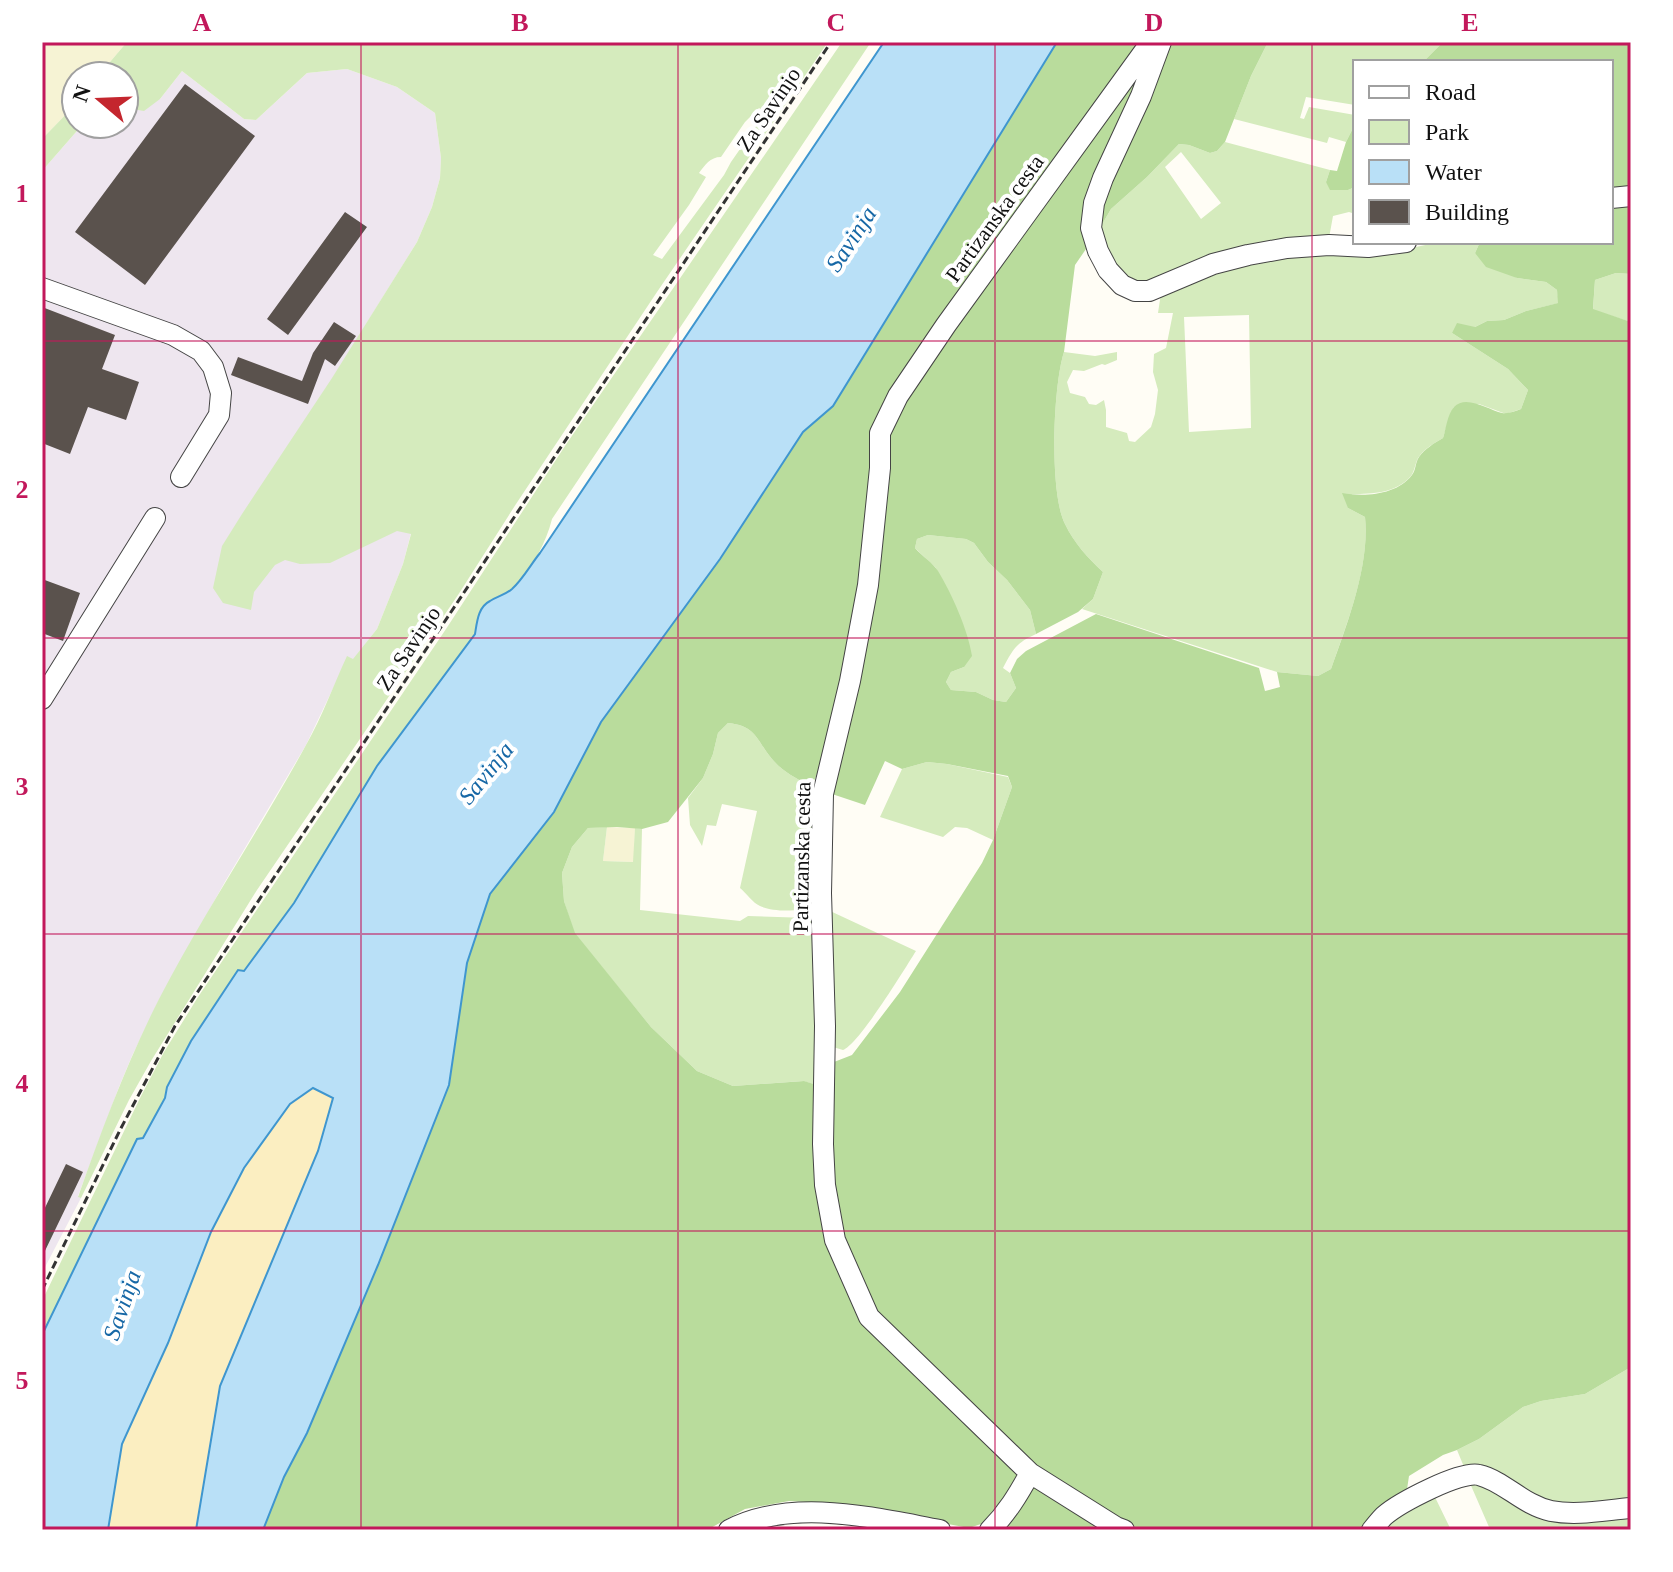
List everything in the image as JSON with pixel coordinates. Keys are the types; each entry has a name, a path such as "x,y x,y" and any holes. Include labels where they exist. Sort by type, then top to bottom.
{"street":[{"name":"Partizanska cesta","path":"1124,1530 1030,1473 869,1317 835,1240 825,1185 821,879 823,794 853,668 868,585 880,468 880,433 898,396 946,325 1151,42"},
{"path":"1161,42 1094,203 1091,228 1098,251 1108,270 1122,285 1135,291 1149,291 1213,264 1287,248 1391,244"},
{"path":"42,288 173,335 201,351 213,367 221,393 219,415 181,477"},
{"path":"42,699 155,518"},
{"path":"990,1530 1016,1499 1030,1473"},
{"path":"1372,1530 1385,1515 1410,1499 1465,1474 1480,1475 1529,1504 1550,1510 1569,1513 1631,1508"},
{"path":"729,1530 782,1513 832,1513 940,1530"}],"path":[{"name":"Za Savinjo","path":"42,1290 175,1026 831,42"}],"shaded area":[{"path":"42,42 127,42 112,60 60,60 60,120 42,139"},
{"path":"347,69 397,87 435,113 441,158 440,178 432,207 417,242 363,329 411,533 403,564 377,629 353,660 348,657 306,745 160,998 119,1087 78,1196 81,1198 42,1273 42,171 69,140 140,140 140,101 160,99 182,71 244,119 256,120 307,73"},
{"path":"607,827 635,828 634,862 603,861"}],"green space":[{"path":"127,42 828,42 257,890 151,1061 81,1198 78,1197 116,1096 159,999 306,745 347,656 353,659 377,629 403,564 411,534 397,531 330,563 300,564 285,560 275,565 254,592 251,610 223,603 213,588 222,546 417,242 440,178 441,158 435,113 397,87 347,69 307,73 256,120 244,119 182,71 160,99 144,111 140,110 140,60 112,60","holes":["759,108 766,112 662,259 653,255 706,177 699,173 703,167 721,157 745,122"]},
{"path":"842,42 871,42 552,519 528,570 513,588 483,608 475,634 378,766 294,903 244,971 238,971 191,1041 42,1335 42,1301 141,1096 198,997 446,629 565,446"},
{"path":"1057,42 1134,42 1139,49 893,391 862,583 829,742 815,779 809,785 789,774 772,759 755,735 745,727 728,723 718,733 703,778 668,822 642,829 588,828 572,847 562,873 564,901 575,933 651,1027 697,1071 733,1086 804,1081 817,1085 817,1145 864,1321 1017,1471 1016,1480 987,1522 969,1528 842,1504 789,1501 745,1509 707,1530 263,1530 378,1265 449,1085 467,963 490,894 554,812 601,722 720,559 803,432 833,406"},
{"path":"1159,42 1268,42 1225,142 1217,151 1210,153 1179,144 1111,209 1075,265 1057,389 1055,465 1060,509 1065,524 1082,550 1103,572 1093,599 1078,612 1036,634 1030,610 974,543 966,539 928,535 917,539 915,548 936,568 943,580 959,612 970,646 972,656 964,667 951,672 946,682 951,690 976,692 1006,702 1016,688 1010,673 1017,659 1026,651 1096,614 1259,668 1265,691 1280,687 1277,672 1318,676 1331,669 1356,594 1366,535 1365,517 1348,508 1342,493 1380,493 1406,482 1421,454 1443,438 1450,414 1459,403 1471,402 1502,413 1521,409 1528,390 1508,369 1452,333 1457,323 1475,327 1487,321 1504,320 1558,303 1557,290 1546,282 1517,278 1486,267 1475,253 1479,244 1613,244 1613,205 1631,203 1631,274 1616,273 1595,280 1593,309 1631,322 1631,1367 1585,1394 1523,1407 1479,1439 1443,1455 1409,1476 1406,1496 1366,1530 1143,1530 1120,1521 1036,1466 873,1310 842,1238 832,1184 834,1062 852,1055 900,992 982,863 1012,787 1008,776 927,762 902,769 885,761 865,805 832,794 889,430 913,387"},
{"path":"1268,42 1443,42 1425,60 1353,60 1353,105 1306,97 1300,118 1304,119 1309,107 1353,115 1353,128 1346,142 1329,137 1327,143 1234,119"},
{"path":"1443,42 1631,42 1631,188 1613,191 1613,60 1425,60"},
{"path":"60,120 60,140 69,140 42,171 42,139"},
{"path":"1353,128 1353,188 1330,190 1326,182 1330,170 1337,171"},
{"path":"1225,142 1330,170 1326,182 1348,190 1353,188 1353,213 1333,216 1329,238 1152,282 1136,282 1119,275 1097,233 1111,209 1179,144 1210,153 1217,151","holes":["1181,152 1221,203 1201,219 1165,167"]},
{"path":"1430,244 1479,244 1475,253 1517,278 1546,282 1557,290 1559,303 1452,333 1508,369 1528,390 1521,409 1506,414 1479,404 1454,407 1443,438 1420,455 1405,482 1384,491 1352,494 1348,508 1365,517 1361,574 1331,669 1318,676 1277,672 1082,609 1093,599 1103,572 1087,556 1065,524 1057,489 1055,413 1064,352 1095,356 1117,352 1117,360 1105,365 1084,371 1073,370 1067,382 1070,393 1085,397 1089,404 1096,405 1104,400 1106,427 1127,433 1129,441 1135,442 1151,427 1155,414 1158,390 1153,372 1154,354 1166,348 1173,313 1158,313 1161,293 1167,286 1274,255 1407,249","holes":["1249,315 1251,428 1189,432 1184,317"]},
{"path":"1616,273 1631,274 1631,322 1593,310 1595,280"},
{"path":"928,535 966,539 974,543 1030,610 1036,634 1016,647 1003,668 1010,673 1016,688 1006,702 976,692 951,690 946,682 951,672 964,667 936,568 915,548 917,539"},
{"path":"728,723 745,727 780,767 809,785 816,804 812,906 794,910 765,908 740,888 757,811 722,804 716,826 707,825 702,846 690,825 688,798 703,778 718,733"},
{"path":"927,762 1008,777 1012,787 993,840 967,828 955,827 943,837 880,817 902,769"},
{"path":"607,827 603,861 633,862 635,828 642,829 640,910 740,921 748,916 816,920 817,1085 803,1081 733,1086 697,1071 651,1027 574,933 564,901 562,873 572,847 588,828"},
{"path":"828,910 916,951 870,1021 843,1050 833,1047"},
{"path":"1631,1367 1631,1505 1568,1509 1464,1467 1457,1450 1479,1439 1523,1407 1585,1394"},
{"path":"1469,1481 1485,1484 1518,1503 1631,1512 1631,1530 1483,1530 1489,1527"},
{"path":"1035,1484 1111,1530 1000,1530"},
{"path":"1433,1493 1451,1530 1378,1530"}],"sand":[{"path":"313,1088 333,1098 318,1151 220,1386 196,1530 108,1530 122,1444 168,1343 211,1232 244,1168 290,1104"}],"water":[{"name":"Savinja","path":"884,42 1057,42 833,406 803,432 720,559 601,722 554,812 490,894 467,963 449,1085 378,1265 263,1530 196,1530 220,1386 318,1151 333,1098 313,1088 290,1104 244,1168 211,1232 168,1343 122,1444 108,1530 42,1530 42,1335 137,1139 143,1138 191,1041 238,970 244,971 294,903 377,766 475,634 483,607 512,589 540,553"}],"building":[{"path":"185,84 255,136 145,285 75,232"},
{"path":"345,212 367,227 288,335 267,319"},
{"path":"42,307 115,335 102,369 139,382 126,420 88,407 70,454 42,443"},
{"path":"334,322 356,336 335,366 325,359 308,404 231,375 238,357 302,381 313,353"},
{"path":"42,579 80,593 63,641 42,633"},
{"path":"66,1164 83,1172 42,1257 42,1214"}]}
